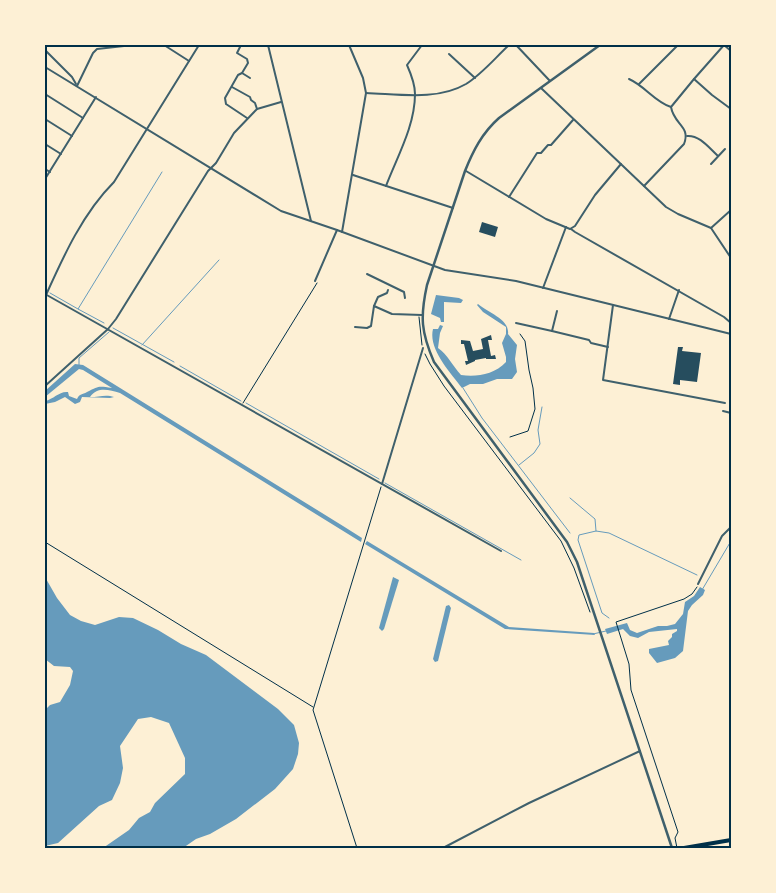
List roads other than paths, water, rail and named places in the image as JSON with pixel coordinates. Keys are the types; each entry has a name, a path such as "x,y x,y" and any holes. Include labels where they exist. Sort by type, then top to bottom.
{"highway":[{"path":"685,848 731,840"}],"street":[{"path":"77,86 93,53 97,49 133,45"},
{"path":"164,45 189,61"},
{"path":"199,45 114,182 99,197 85,219 62,259 46,295 501,551"},
{"path":"241,45 236,53 247,59 248,64 242,73 238,75 225,98 226,104 247,118"},
{"path":"268,45 311,221"},
{"path":"342,232 366,93 363,78 349,45"},
{"path":"386,186 410,123 415,95 412,77 407,65 422,45"},
{"path":"366,93 415,95 438,94 452,90 475,78 509,45"},
{"path":"516,45 550,81"},
{"path":"600,45 499,118 488,128 472,152 427,285 422,315 424,340 434,362 567,542 577,562 672,848"},
{"path":"640,84 678,45"},
{"path":"671,107 724,45 731,51"},
{"path":"45,50 72,77 77,86"},
{"path":"449,54 475,78"},
{"path":"45,67 277,210 447,271 504,279 731,334"},
{"path":"242,73 250,78"},
{"path":"694,78 731,109"},
{"path":"629,79 640,84 663,105 671,107"},
{"path":"232,87 250,97 256,103 257,108"},
{"path":"541,88 670,210 712,228 731,258"},
{"path":"45,94 83,118"},
{"path":"45,179 96,97"},
{"path":"45,386 108,329 119,315 210,168 216,163 234,133 257,108 281,102"},
{"path":"644,186 684,144 687,136 686,131 673,116 671,107"},
{"path":"45,119 72,136"},
{"path":"509,197 538,153 541,153 548,145 551,145 573,120"},
{"path":"687,136 694,135 718,156"},
{"path":"45,144 61,154"},
{"path":"711,164 725,149"},
{"path":"543,288 568,228 576,225 598,191 621,164"},
{"path":"45,169 50,172"},
{"path":"465,171 546,219 568,228 679,290 731,323"},
{"path":"352,175 453,208"},
{"path":"712,228 731,210"},
{"path":"315,282 337,230"},
{"path":"367,274 404,292 405,298"},
{"path":"355,328 371,326 374,306 378,297 387,293 388,290"},
{"path":"669,319 679,290"},
{"path":"613,305 603,380 725,403"},
{"path":"374,306 392,314 422,315"},
{"path":"552,331 557,311"},
{"path":"516,323 608,347"},
{"path":"382,484 423,348"},
{"path":"723,411 731,413"},
{"path":"698,584 722,536 731,527"},
{"path":"443,848 640,750"}],"water":[{"path":"436,295 463,300 461,303 444,302 444,322 441,322 440,318 431,314"},
{"path":"478,304 506,324 508,334 517,345 515,359 517,372 512,379 497,379 483,384 470,384 462,388 446,368 437,352 432,337 433,329 438,329 440,325 443,326 438,348 461,375 473,376 496,370 506,362 502,343 506,334 506,327 483,312"},
{"path":"75,364 83,365 343,526 362,538 361,542 120,393 100,390 90,397 114,397 110,398 82,397 80,402 75,404 65,397 45,404 45,401 62,393 68,392 69,396 77,399 80,395 96,388 112,388 79,369 45,397 45,391"},
{"path":"367,541 509,627 594,633 595,635 505,629 365,544"},
{"path":"45,577 57,598 70,615 95,625 119,617 133,618 206,655 278,709 294,725 299,743 293,769 275,789 236,819 210,834 196,839 183,848 103,848 129,830 139,818 150,812 155,803 185,774 185,758 169,723 151,717 138,719 120,746 123,768 120,783 112,800 99,806 58,843 45,846 45,710 50,705 60,702 70,685 73,671 70,667 54,666 45,659"},
{"path":"393,577 399,580 382,631 379,628"},
{"path":"700,587 705,590 703,595 688,611 683,651 675,658 657,663 649,653 649,649 669,645 668,641 677,629 649,632 638,638 630,636 623,629 607,634 605,629 627,623 630,630 637,633 658,626 675,624 683,614 685,602 694,596"},
{"path":"449,605 451,608 438,661 435,662 433,659 446,606"}],"waterway":[{"path":"104,323 78,309 162,172"},
{"path":"142,345 219,260"},
{"path":"50,293 78,309"},
{"path":"113,328 174,362"},
{"path":"79,366 79,358 109,332"},
{"path":"180,366 241,401"},
{"path":"463,388 482,418 570,533"},
{"path":"246,403 379,479"},
{"path":"519,465 534,453 540,444 538,430 542,407"},
{"path":"385,483 521,560"},
{"path":"570,498 595,519 596,531"},
{"path":"609,618 602,613 578,540 579,535 596,531 609,533 697,575"},
{"path":"702,590 731,541"},
{"path":"593,634 606,631"}]}
